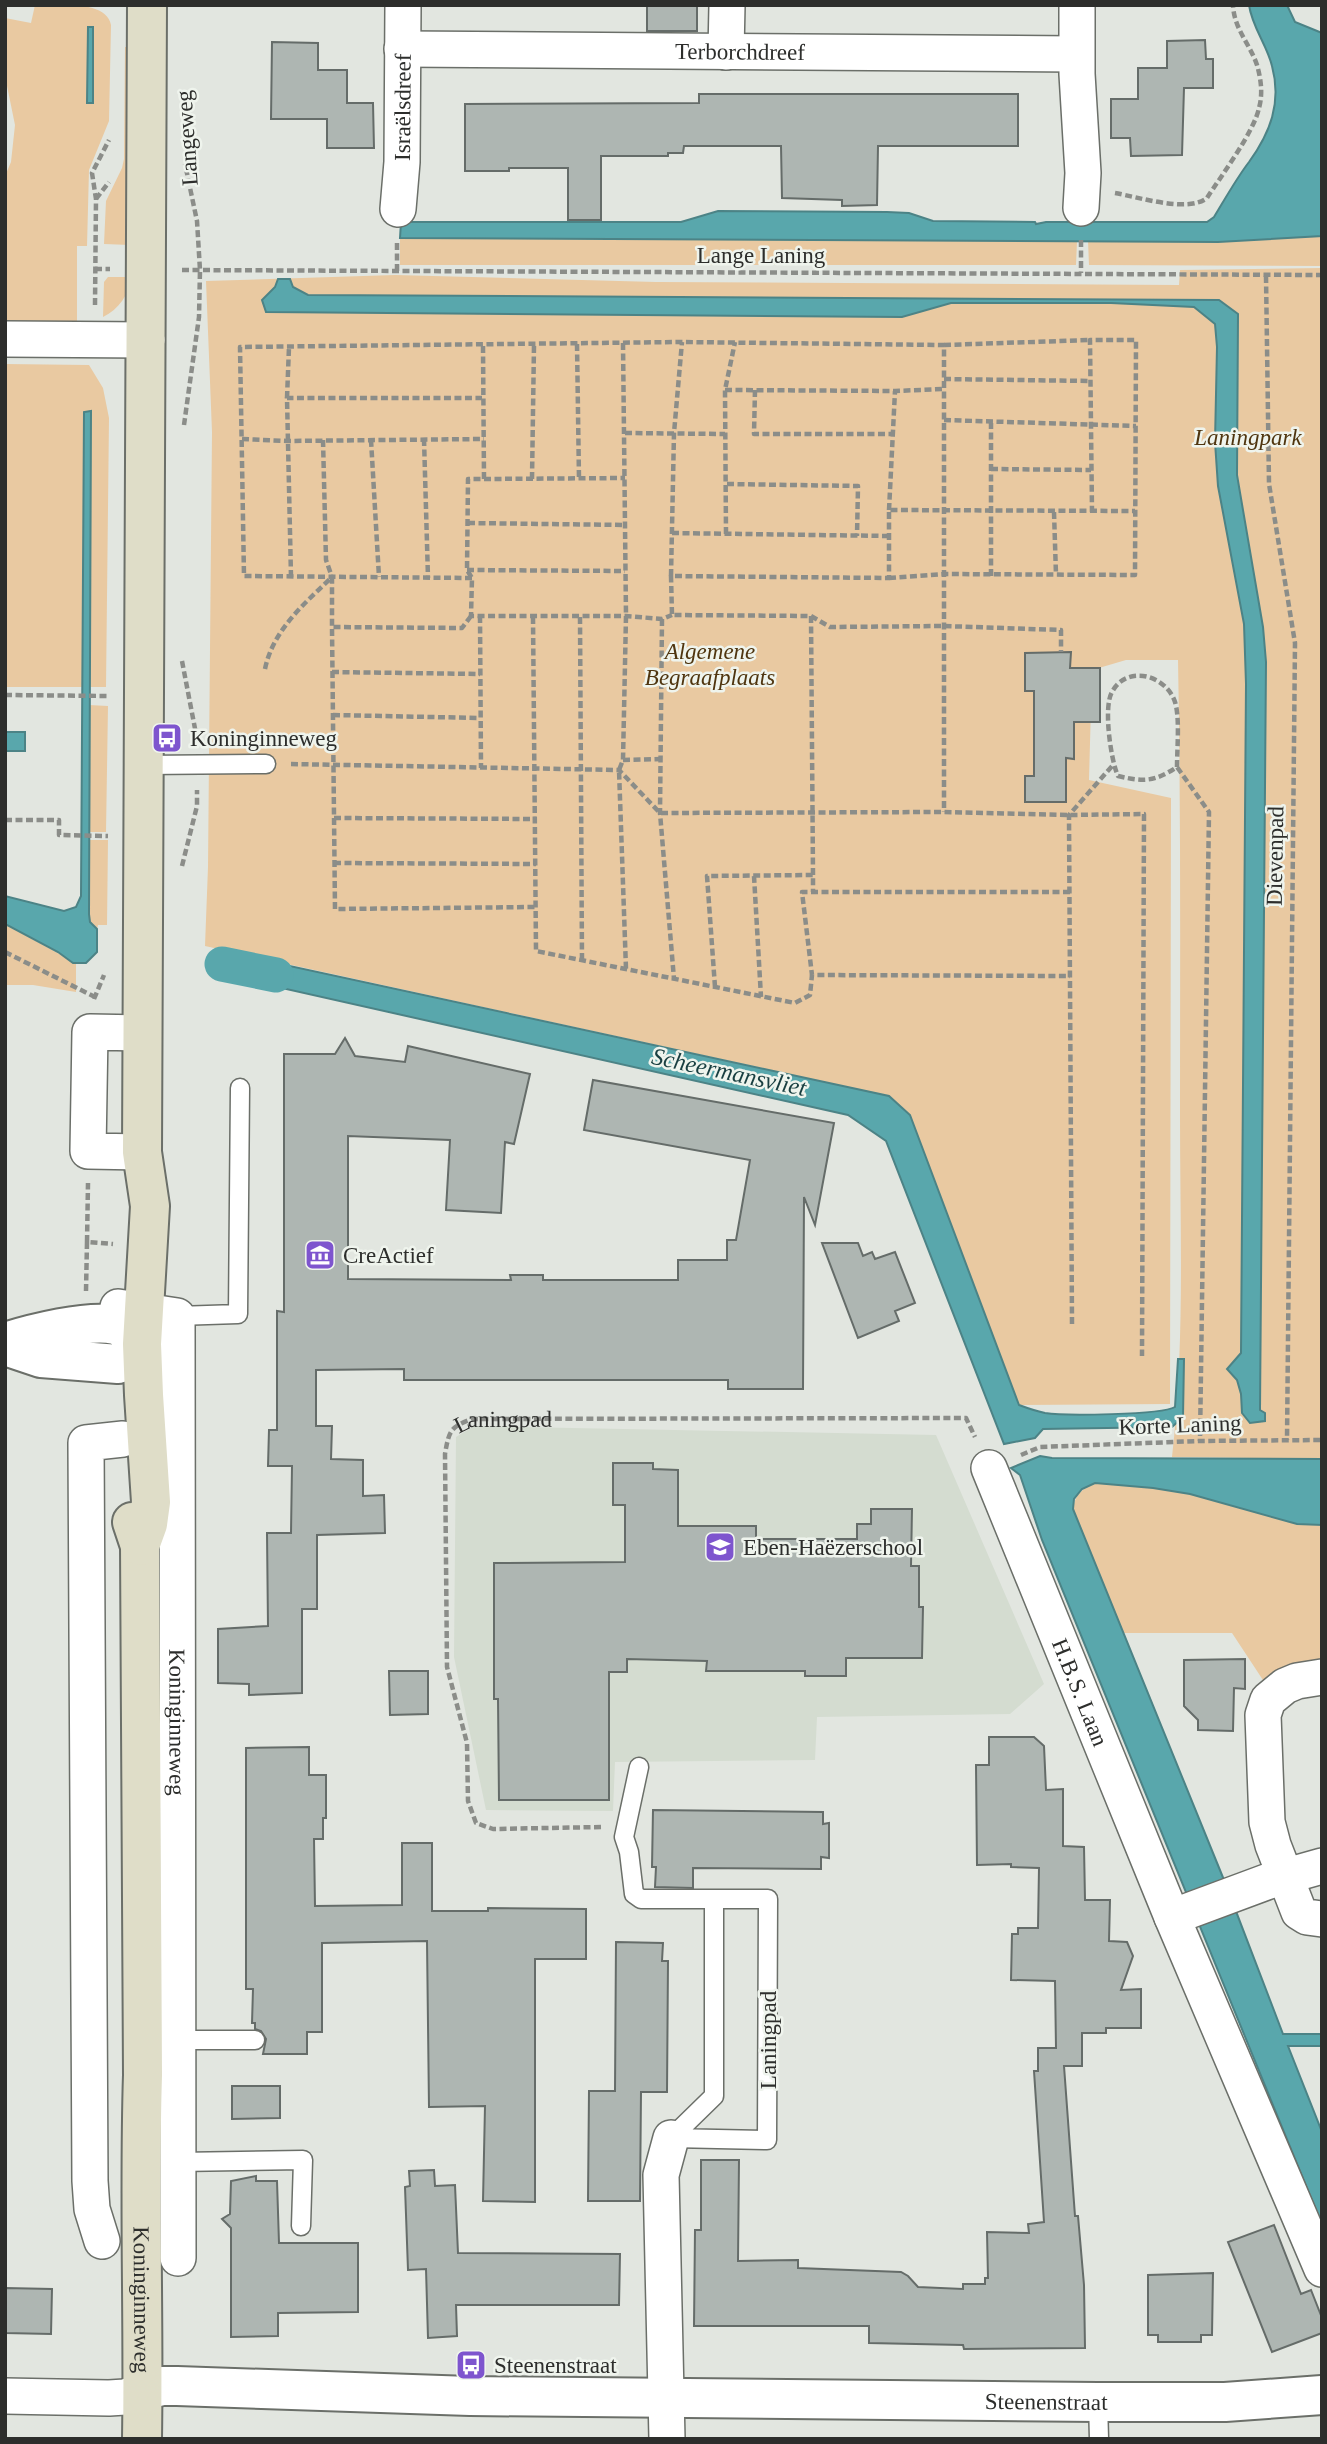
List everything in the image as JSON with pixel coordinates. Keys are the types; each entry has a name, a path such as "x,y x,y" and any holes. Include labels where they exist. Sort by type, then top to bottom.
{"main road":[{"name":"Langeweg","path":"147,5 147,270"},
{"name":"Koninginneweg","path":"140,1546 148,1524 151,1502 128,1206 142,1152 147,270"},
{"name":"Koninginneweg","path":"136,1328 123,1439 132,1522 140,1546 159,1696 154,2051 140,2161 142,2439"}],"street":[{"name":"Israëlsdreef","path":"398,209 402,162 403,5"},
{"path":"726,51 727,5"},
{"path":"1077,5 1076,54 1082,197"},
{"name":"Terborchdreef","path":"402,49 1076,54"},
{"path":"5,339 147,340"},
{"path":"142,1152 88,1151 90,1032 143,1033"},
{"path":"5,1344 40,1331 85,1325 136,1328"},
{"name":"Koninginneweg","path":"136,1328 159,1696"},
{"name":"Koninginneweg","path":"102,2241 92,2209 86,1443 123,1439"},
{"name":"H.B.S. Laan","path":"989,1468 1322,2269"},
{"path":"1322,1677 1285,1686 1268,1700 1263,1715 1267,1822 1273,1845 1299,1912 1307,1917 1322,1919"},
{"path":"1177,1915 1286,1875 1322,1866"},
{"path":"90,2074 154,2051"},
{"name":"Koninginneweg","path":"154,2051 178,2162 178,2258"},
{"path":"667,2439 661,2175 671,2138"},
{"path":"140,2161 178,2162"},
{"name":"Steenenstraat","path":"142,2391 162,2386 177,2386 470,2396 667,2397 1098,2420 1225,2402 1322,2395"},
{"path":"5,2396 109,2398 125,2397 142,2391"}],"lane":[{"path":"144,765 266,764"},
{"path":"136,1328 239,1314 240,1088"},
{"name":"Laningpad","path":"639,1767 624,1837 629,1852 634,1894 641,1899 768,1899 767,2140 671,2138"},
{"path":"671,2138 714,2096 714,1899"},
{"path":"154,2051 255,2040"},
{"path":"178,2162 303,2160 301,2226"}],"path":[{"path":"1082,197 1184,205 1199,203 1208,198 1253,125 1260,106 1259,74 1236,24 1233,5"},
{"path":"95,269 96,199 92,173 110,138"},
{"name":"Langeweg","path":"184,153 197,221 200,270"},
{"path":"397,253 397,271"},
{"path":"1081,253 1081,274"},
{"name":"Lange Laning","path":"200,270 1322,275"},
{"name":"Dievenpad","path":"1266,276 1269,484 1295,643 1287,1440"},
{"path":"1090,340 1091,512"},
{"path":"472,578 244,576 240,347 682,342 944,345 1136,340 1135,575 944,574 889,578 671,576"},
{"path":"672,615 674,433 682,342"},
{"path":"726,534 725,390 735,342"},
{"path":"623,343 626,616 622,760 619,770 626,969"},
{"path":"577,344 579,479"},
{"path":"532,479 534,345"},
{"path":"944,345 944,812"},
{"path":"484,346 484,480"},
{"path":"289,347 287,441 291,577"},
{"path":"944,379 1090,381"},
{"path":"725,390 944,389"},
{"path":"755,390 754,434 895,434"},
{"path":"889,578 889,510 895,434 895,391"},
{"path":"287,398 482,398"},
{"path":"944,420 1136,426"},
{"path":"991,422 991,576"},
{"path":"625,433 725,434"},
{"path":"242,439 484,439"},
{"path":"424,439 428,578"},
{"path":"323,440 326,560 332,577 335,909 535,907"},
{"path":"371,440 379,577"},
{"path":"991,469 1091,470"},
{"path":"332,627 462,628 471,616 472,578 467,570 468,479 625,478"},
{"path":"727,484 858,486 857,536"},
{"path":"889,510 1135,511"},
{"path":"1055,512 1056,576"},
{"path":"468,523 625,525"},
{"path":"672,533 889,536"},
{"path":"467,570 625,571"},
{"path":"265,670 268,654 287,622 332,577"},
{"path":"471,616 626,616 662,619 672,615 811,616 830,627 944,626 1061,630 1061,652"},
{"path":"480,616 481,768"},
{"path":"811,616 813,892"},
{"path":"533,617 536,951 796,1003 810,995 812,975 802,892 1070,891"},
{"path":"580,617 582,961"},
{"path":"662,619 660,813 674,979"},
{"path":"332,672 480,674"},
{"path":"1177,767 1160,778 1139,781 1118,776 1113,765 1108,704 1112,690 1125,680 1140,675 1157,678 1169,688 1176,705 1177,767 1209,812 1200,1441"},
{"path":"5,695 101,696"},
{"path":"333,715 480,718"},
{"path":"622,760 662,759"},
{"path":"266,764 619,770 660,813 944,812 1069,816 1144,814 1142,1356"},
{"path":"1072,1324 1069,816 1113,765"},
{"path":"334,818 536,820"},
{"path":"5,820 59,820 59,835 99,836"},
{"path":"334,863 536,864"},
{"path":"715,987 707,876 813,875"},
{"path":"754,876 761,997"},
{"path":"5,952 22,958 95,997"},
{"path":"812,975 1070,976"},
{"path":"87,1242 88,1151"},
{"name":"Laningpad","path":"624,1837 602,1827 493,1829 476,1823 468,1801 467,1743 447,1667 445,1454 448,1434 456,1425 472,1419 966,1418 989,1468"},
{"name":"Korte Laning","path":"1040,1447 1322,1440"}],"shaded area":[{"name":"Eben-Haëzerschool","path":"474,1426 936,1435 1044,1684 1010,1714 817,1717 815,1760 615,1762 613,1811 486,1810 454,1657 456,1437"}],"green space":[{"path":"35,5 67,5 100,11 111,25 109,121 89,170 87,246 77,246 77,323 5,322 5,176 11,162 15,125 5,76 5,18 31,23","holes":["88,27 93,27 93,103 87,103"]},
{"path":"125,47 130,47 130,245 104,244 106,201 124,159"},
{"path":"1322,236 1322,266 1089,265 1088,241 1218,242"},
{"path":"400,238 1077,241 1076,265 400,265"},
{"name":"Algemene Begraafplaats","path":"1322,268 1322,1459 1172,1457 1179,1372 1181,1287 1178,660 1126,660 1092,670 1089,780 1171,798 1170,1404 1019,1405 910,1115 889,1096 205,946 212,432 206,281 395,275 656,282 1179,285 1180,270"},
{"path":"108,277 131,277 122,301 103,317 104,282"},
{"path":"5,364 89,365 103,388 109,418 106,687 89,687 91,412 84,412 83,687 5,687"},
{"path":"89,705 108,706 106,832 89,832"},
{"path":"89,840 108,840 107,925 98,925 97,929 90,922 89,914"},
{"path":"5,924 76,963 76,992 33,985 5,985"},
{"path":"1095,1483 1190,1494 1297,1524 1322,1525 1322,1685 1280,1706 1232,1633 1122,1633 1073,1509 1075,1499 1080,1493"}],"water":[{"path":"1249,5 1287,5 1295,22 1322,33 1322,236 1218,242 400,238 401,222 681,222 718,211 887,212 909,213 933,221 1036,224 1207,222 1214,217 1263,140 1275,105 1272,66"},
{"path":"88,27 93,27 93,103 87,103"},
{"path":"278,279 290,279 293,287 308,295 1219,300 1238,314 1237,475 1263,627 1266,662 1260,1410 1265,1413 1265,1421 1250,1423 1242,1413 1237,1380 1227,1369 1241,1353 1246,684 1244,624 1218,486 1215,442 1215,324 1194,307 1111,303 951,303 902,317 266,312 262,300 275,287"},
{"path":"91,411 89,914 90,922 97,929 97,952 86,963 73,963 5,924 5,896 64,911 76,907 81,896 84,412"},
{"path":"5,732 25,732 25,751 5,751"},
{"path":"234,954 889,1096 910,1115 1019,1405 1045,1413 1071,1414 1166,1410 1175,1407 1178,1359 1184,1359 1183,1417 1172,1427 1043,1429 1035,1438 1004,1444 886,1141 848,1115 228,976"},
{"path":"1040,1456 1322,1459 1322,1525 1297,1524 1190,1494 1095,1483 1082,1489 1074,1499 1073,1509 1224,1880 1283,2034 1322,2034 1322,2046 1288,2046 1322,2132 1322,2225 1042,1540 1020,1475 1011,1468"}],"building":[{"path":"647,5 697,5 697,31 647,31"},
{"path":"1205,40 1206,59 1213,59 1213,88 1184,88 1182,155 1131,156 1130,138 1111,138 1111,99 1138,99 1138,68 1167,68 1167,41"},
{"path":"272,42 318,43 318,70 347,70 347,103 373,103 374,148 327,148 327,119 271,119"},
{"path":"699,94 1018,94 1018,146 878,146 877,205 842,206 842,200 782,198 781,146 684,146 683,153 668,153 668,156 601,156 601,220 568,220 568,168 465,171 465,104 699,103"},
{"path":"1071,652 1070,668 1100,668 1100,722 1074,722 1074,759 1066,758 1066,802 1025,802 1025,776 1034,776 1034,691 1025,691 1025,653"},
{"path":"345,1038 355,1056 405,1062 408,1046 530,1074 514,1144 505,1142 501,1213 446,1210 450,1140 348,1136 348,1279 511,1280 510,1275 543,1275 543,1280 678,1280 678,1260 727,1260 727,1240 736,1240 750,1160 584,1130 593,1080 834,1123 815,1225 804,1197 803,1389 728,1389 728,1380 404,1380 404,1369 316,1370 316,1426 332,1426 331,1459 363,1460 363,1496 384,1495 385,1533 317,1535 317,1609 302,1609 302,1693 249,1695 249,1684 218,1683 218,1629 268,1626 267,1533 291,1533 292,1466 268,1466 269,1430 277,1430 277,1311 284,1312 284,1054 335,1054"},
{"path":"822,1243 858,1243 863,1256 872,1252 875,1259 895,1252 915,1303 895,1311 899,1321 858,1338"},
{"path":"613,1463 653,1463 653,1469 678,1470 678,1526 756,1526 756,1539 857,1539 857,1524 871,1524 871,1509 912,1509 911,1566 919,1566 919,1607 923,1607 922,1658 846,1658 846,1676 805,1676 805,1671 706,1671 707,1661 627,1659 627,1672 609,1672 609,1800 499,1800 498,1699 494,1699 494,1563 625,1562 625,1505 613,1505"},
{"path":"1245,1659 1245,1689 1234,1688 1233,1731 1198,1730 1198,1720 1184,1706 1184,1660"},
{"path":"389,1671 428,1671 428,1714 390,1715"},
{"path":"989,1737 1034,1737 1044,1746 1046,1790 1063,1789 1063,1846 1084,1847 1085,1900 1110,1900 1109,1941 1127,1942 1133,1956 1121,1990 1141,1989 1141,2028 1106,2028 1106,2033 1082,2033 1082,2066 1064,2066 1075,2216 1078,2216 1084,2285 1085,2348 964,2349 963,2345 869,2343 869,2326 694,2326 695,2230 701,2230 701,2160 739,2160 738,2261 798,2260 798,2268 901,2272 918,2287 963,2289 963,2284 985,2284 985,2278 988,2278 987,2232 1029,2233 1028,2224 1044,2222 1034,2071 1038,2071 1038,2048 1056,2048 1055,1981 1011,1980 1012,1934 1018,1934 1018,1928 1038,1928 1039,1868 1011,1867 1011,1864 977,1865 976,1765 989,1765"},
{"path":"309,1747 309,1775 326,1775 323,1839 314,1839 315,1906 402,1905 402,1843 432,1843 432,1911 488,1911 488,1908 586,1909 586,1959 535,1959 535,2202 483,2201 485,2106 429,2107 427,1941 322,1943 322,2032 307,2032 307,2054 263,2054 266,2039 261,2031 255,2029 255,2023 252,2023 253,1989 246,1989 246,1748"},
{"path":"653,1810 823,1812 823,1824 829,1823 829,1858 821,1857 821,1869 693,1868 693,1888 655,1887 656,1867 652,1867"},
{"path":"616,1942 663,1943 662,1961 668,1961 667,2092 641,2092 640,2201 588,2201 589,2091 615,2091"},
{"path":"232,2086 280,2086 280,2118 232,2119"},
{"path":"434,2170 435,2186 455,2185 458,2253 620,2254 619,2305 456,2305 457,2336 428,2338 426,2269 408,2270 405,2187 410,2186 409,2171"},
{"path":"256,2176 256,2181 277,2181 279,2243 358,2243 358,2312 278,2313 278,2336 231,2337 231,2228 222,2219 230,2214 231,2181"},
{"path":"1274,2225 1301,2294 1311,2290 1322,2318 1322,2333 1272,2352 1228,2242"},
{"path":"1213,2273 1212,2335 1201,2335 1201,2342 1158,2342 1158,2335 1148,2335 1148,2275"},
{"path":"5,2288 52,2289 51,2334 5,2333"}],"waterway":[{"name":"Scheermansvliet","path":"222,964 276,975"}],"place":[{"name":"Koninginneweg","path":"167,738"},
{"name":"CreActief","path":"320,1255"},
{"name":"Eben-Haëzerschool","path":"720,1547"},
{"name":"Steenenstraat","path":"471,2365"}],"park label":[{"name":"Laningpark","path":"1248,437"}]}
